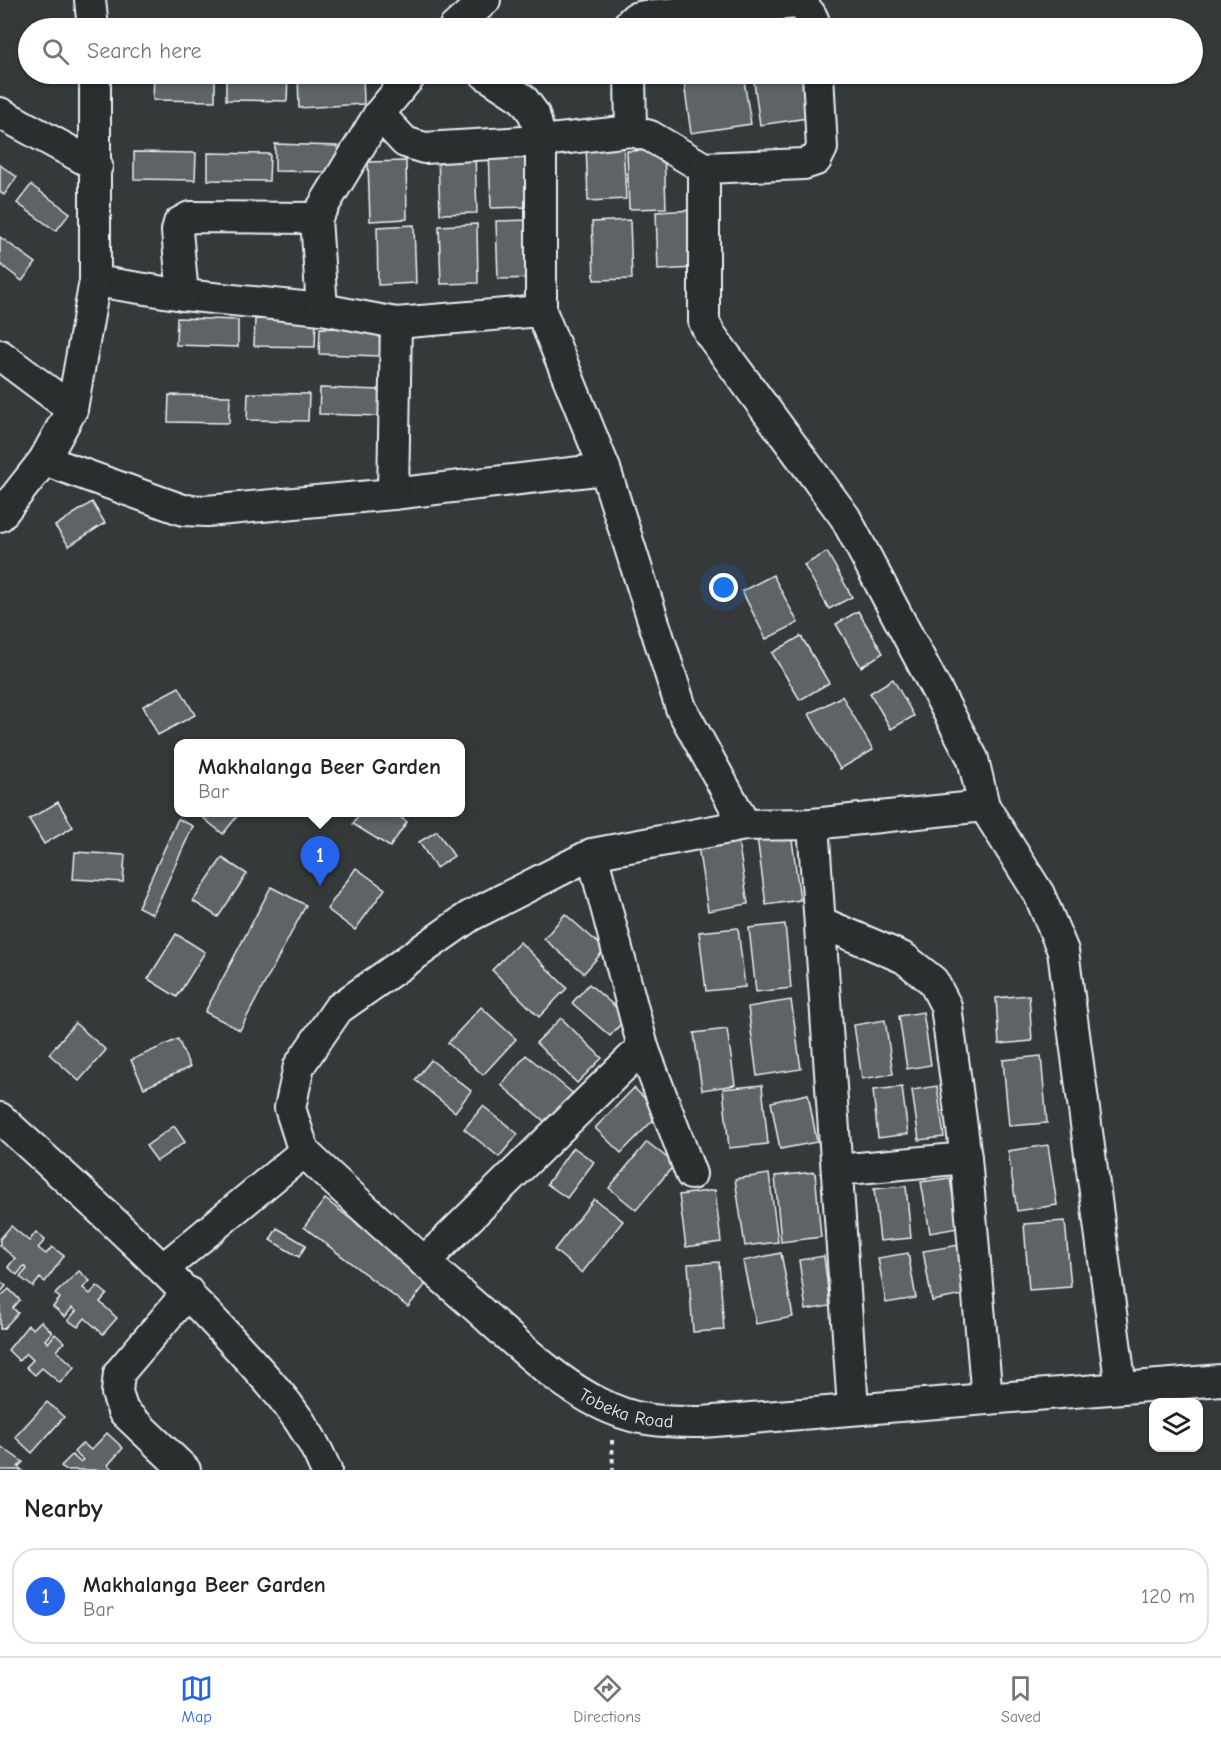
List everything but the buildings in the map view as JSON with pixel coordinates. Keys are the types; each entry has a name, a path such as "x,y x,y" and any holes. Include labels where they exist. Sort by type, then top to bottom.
{"street":[{"path":"90,0 92,18"},
{"path":"465,18 485,0"},
{"path":"635,18 797,3 806,7 814,18"},
{"path":"0,516 44,460 72,409 95,281 97,166 95,84"},
{"path":"322,309 316,218 378,114 404,84"},
{"path":"500,84 523,99 534,114 541,141 541,311 605,469 681,708 745,825"},
{"path":"630,84 631,131"},
{"path":"378,114 405,142 424,148 541,141 631,131 650,136 704,168 804,164 816,160 822,148 819,84"},
{"path":"0,113 97,166"},
{"path":"704,168 704,309 705,322 710,334 845,517 973,759 984,806 1039,894 1063,951 1121,1388"},
{"path":"183,295 177,231 179,223 190,217 316,218"},
{"path":"95,281 183,295 322,309 396,323 541,311"},
{"path":"393,494 396,323"},
{"path":"0,355 72,409"},
{"path":"44,460 183,510 207,511 393,494 605,469"},
{"path":"164,1268 304,1152 290,1108 299,1066 338,1009 470,916 592,854 745,825 813,824 984,806"},
{"path":"813,824 853,1408"},
{"path":"592,854 643,1047 691,1174"},
{"path":"820,922 904,958 933,981 946,1006 966,1158 987,1399"},
{"path":"424,1262 643,1047"},
{"path":"0,1118 188,1292 295,1412 316,1445 326,1470"},
{"name":"Tobeka Road","path":"304,1152 529,1354 578,1390 612,1409 660,1422 702,1422 1221,1380"},
{"path":"837,1170 966,1158"},
{"path":"171,1466 123,1411 117,1393 119,1373 188,1292"}],"place":[{"name":"Makhalanga Beer Garden","path":"320,886"}]}
